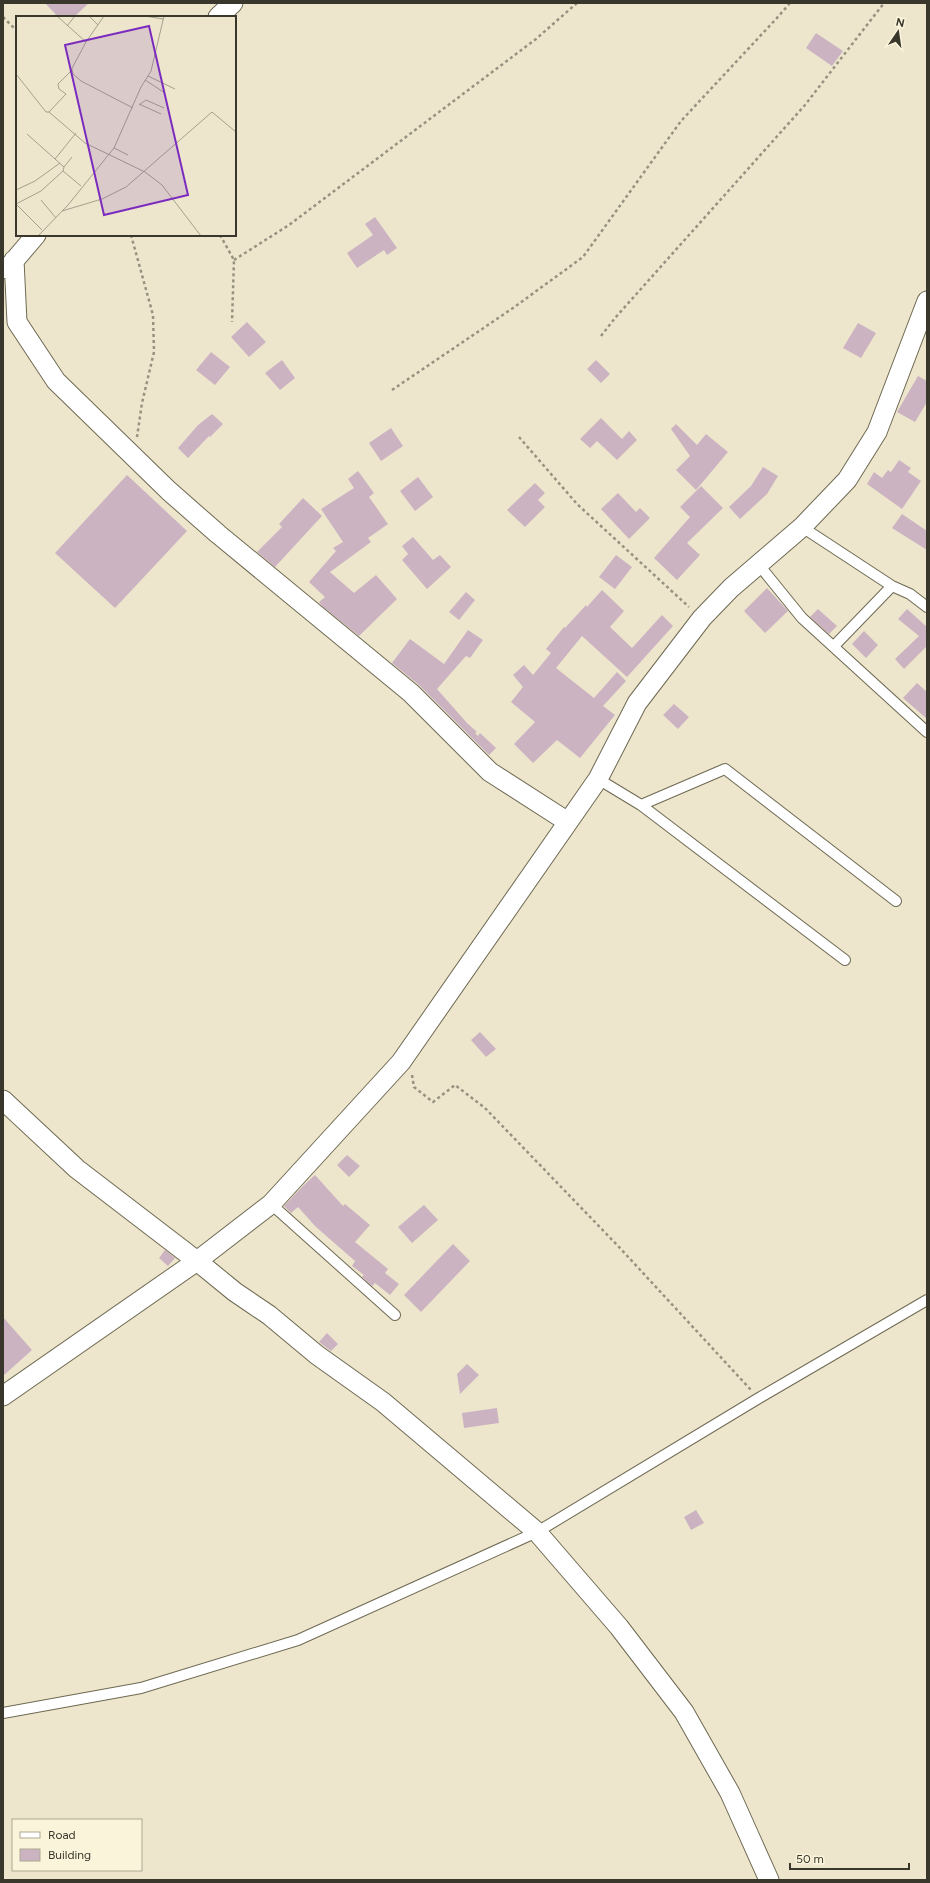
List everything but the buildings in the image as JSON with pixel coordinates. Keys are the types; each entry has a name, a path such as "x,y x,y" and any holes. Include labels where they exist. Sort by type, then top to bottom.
{"street":[{"path":"35,236 9,267 17,322 56,381 135,458 218,534 411,693 490,772 568,822"},
{"path":"3,1396 198,1261 271,1204 401,1062 598,779 637,703 702,618 731,588 802,527 847,480 877,432 927,301"},
{"path":"3,1100 77,1169 198,1261 235,1292 269,1315 317,1355 383,1402 537,1532 619,1627 684,1712 730,1793 769,1880"}],"lane":[{"path":"802,527 892,586 910,594 927,607"},
{"path":"759,565 802,618 927,732"},
{"path":"834,646 892,586"},
{"path":"641,805 725,769 896,900"},
{"path":"598,779 641,805 845,960"},
{"path":"271,1204 395,1315"},
{"path":"3,1713 141,1688 298,1640 537,1532 758,1398 927,1300"}],"path":[{"path":"234,260 289,225 536,39 577,3"},
{"path":"392,390 513,308 583,258 681,121 790,3"},
{"path":"602,336 615,318 805,105 884,3"},
{"path":"3,17 16,30"},
{"path":"131,236 153,315 154,344 154,352 142,403 135,458"},
{"path":"221,236 234,260 232,322"},
{"path":"519,437 577,504 702,618"},
{"path":"401,1062 411,1071 414,1087 433,1102 455,1086 485,1108 619,1247 758,1398"}]}
